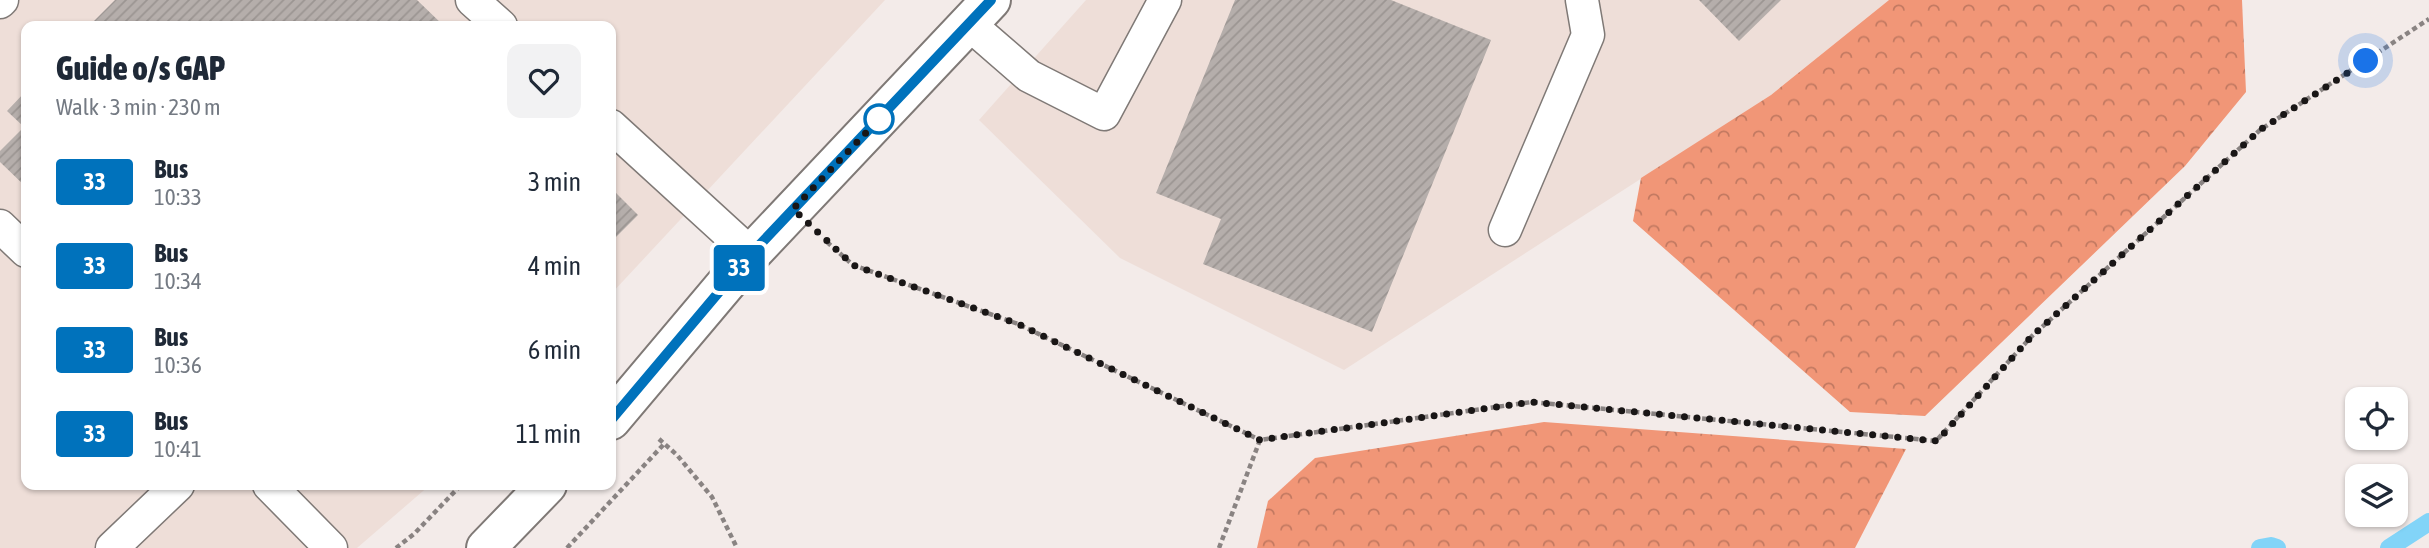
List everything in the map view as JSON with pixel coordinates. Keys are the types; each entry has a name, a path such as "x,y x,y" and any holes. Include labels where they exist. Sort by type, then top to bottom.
{"street":[{"path":"616,414 751,254 980,12"},
{"path":"486,548 542,490"}],"lane":[{"path":"472,0 495,21"},
{"path":"980,12 1029,76 1104,114 1165,0"},
{"path":"1505,230 1588,36 1582,0"},
{"path":"616,132 751,254"},
{"path":"0,226 21,246"},
{"path":"112,548 173,490"},
{"path":"274,490 331,548"}],"path":[{"path":"793,209 853,265 1018,324 1260,440 1532,402 1937,441 2031,337 2260,130 2429,19"},
{"path":"1219,548 1260,440"},
{"path":"567,548 665,443"},
{"path":"677,455 712,497 737,548"},
{"path":"396,548 414,534 456,490"}],"shaded area":[{"path":"0,0 885,0 616,289 616,21 21,21 21,490 424,490 357,548 0,548"},
{"path":"1086,0 1889,0 1771,95 1344,370 1120,258 979,120"}],"green space":[{"path":"1889,0 2242,0 2246,92 2185,166 1925,416 1850,412 1633,221 1641,178 1771,95"},
{"path":"1544,422 1906,449 1855,548 1257,548 1268,501 1315,458"}],"building":[{"path":"115,0 417,0 439,21 94,21"},
{"path":"1235,0 1391,0 1491,40 1372,332 1203,264 1221,219 1156,193"},
{"path":"1699,0 1781,0 1739,41"},
{"path":"21,96 21,124 7,111"},
{"path":"21,130 21,182 0,162 0,151"},
{"path":"616,193 638,215 616,237"}],"waterway":[{"path":"2389,548 2429,522"},
{"path":"2260,548 2277,548"}],"bus line":[{"name":"33","path":"616,415 751,254 991,0"}],"route":[{"path":"879,119 881,117 793,209 853,265 1018,324 1260,440 1532,402 1937,441 2031,337 2260,130 2366,61"}]}
